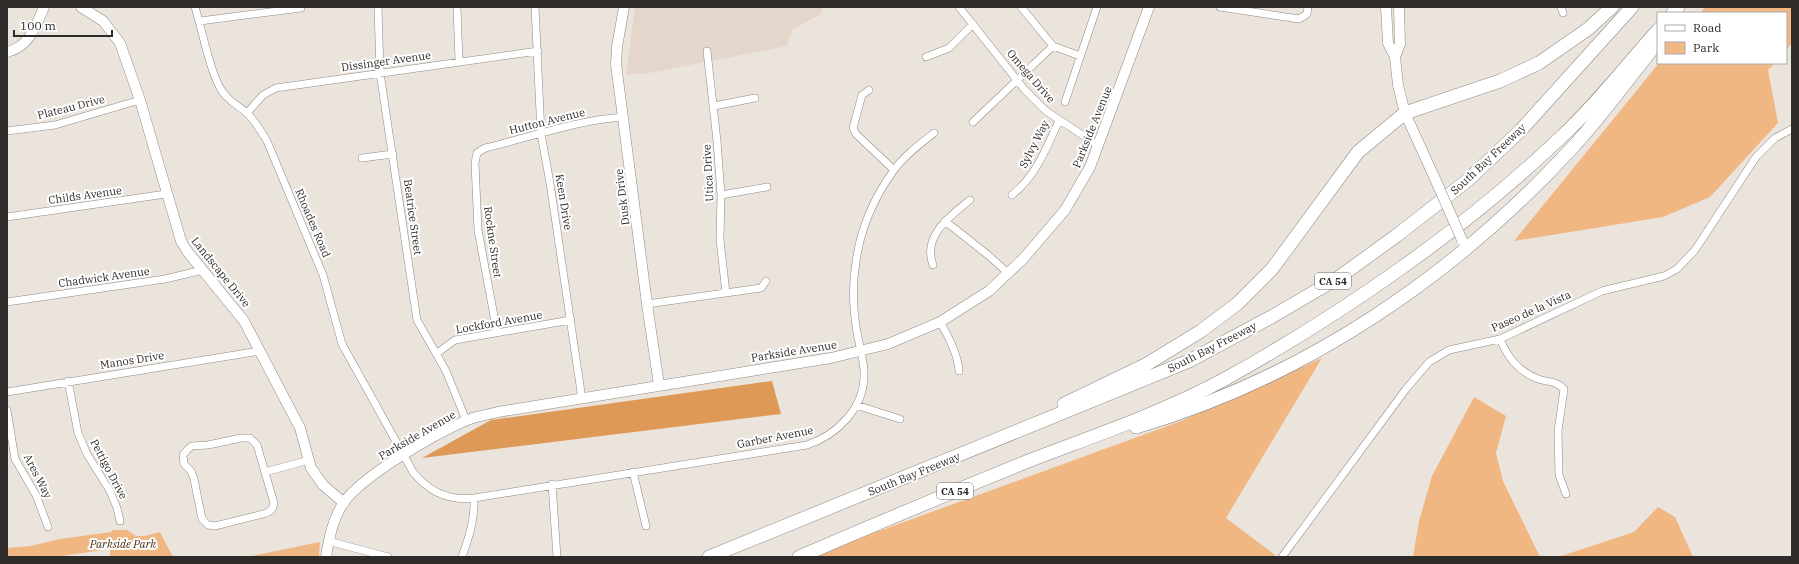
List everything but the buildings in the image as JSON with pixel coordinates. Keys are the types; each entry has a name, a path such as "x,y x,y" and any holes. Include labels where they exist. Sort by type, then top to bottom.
{"highway":[{"path":"965,453 1147,364 1201,331 1237,304 1272,269 1358,152 1405,113 1500,81 1538,63 1588,29 1612,7"},
{"name":"South Bay Freeway","path":"709,557 1189,361 1273,316 1338,278 1396,236 1468,180 1521,130 1632,7"},
{"name":"CA 54","path":"799,557 912,508 1112,430 1224,379 1352,302 1464,220 1559,140 1657,31"},
{"path":"1112,430 1136,427 1181,413 1260,382 1339,339 1411,291 1464,245 1511,211 1572,149 1657,43"}],"main road":[{"path":"7,52 18,48 27,41 33,32 44,7"},
{"name":"Landscape Drive","path":"81,7 103,21 120,43 140,100 180,241 244,321 300,428 311,468 323,485 344,503"},
{"name":"Dusk Drive","path":"624,7 617,47 616,64 659,385"},
{"name":"Parkside Avenue","path":"326,557 328,541 335,520 344,503 364,482 403,456 466,420 498,412 860,352 899,340 940,322 989,291 1009,274 1065,210 1090,167 1149,7"},
{"path":"1386,7 1388,43 1395,57 1398,85 1405,113 1464,245"},
{"path":"1395,57 1400,44 1399,7"}],"street":[{"name":"Rhoades Road","path":"195,7 216,79 222,92 230,101 247,113 267,141 323,275 342,344 403,456"},
{"name":"Beatrice Street","path":"378,7 380,72 417,320 446,371 466,420"},
{"path":"457,7 459,61"},
{"name":"Keen Drive","path":"535,7 541,134 571,320 582,399"},
{"name":"Omega Drive","path":"959,7 1017,79 1046,111 1099,146"},
{"path":"1021,7 1053,46 1080,56"},
{"path":"1065,102 1097,7"},
{"path":"1220,7 1299,18 1307,14 1308,7"},
{"path":"200,22 301,8"},
{"path":"926,57 949,48 973,24"},
{"path":"973,122 1053,46"},
{"name":"Dissinger Avenue","path":"247,113 263,95 276,88 380,72 538,51"},
{"name":"Utica Drive","path":"707,51 714,106 721,195 720,240 726,293"},
{"path":"869,90 862,95 853,128 856,134 894,170"},
{"path":"714,106 755,98"},
{"name":"Plateau Drive","path":"7,131 55,125 140,100"},
{"name":"Hutton Avenue","path":"477,153 485,148 580,123 606,118 624,117"},
{"name":"Sylvy Way","path":"1012,194 1025,185 1036,168 1059,121"},
{"name":"Paseo de la Vista","path":"1282,557 1406,389 1429,362 1449,350 1500,339 1602,291 1664,276 1677,269 1695,250 1756,157 1775,138 1792,128"},
{"name":"Garber Avenue","path":"403,456 418,478 429,488 448,496 474,498 552,484 807,445 822,439 836,430 847,418 856,405 862,391 864,376 856,331 853,293 856,260 867,218 894,170 934,133"},
{"name":"Rockne Street","path":"477,153 475,163 478,230 497,332"},
{"path":"362,158 393,154"},
{"path":"721,195 767,186"},
{"name":"Childs Avenue","path":"7,217 166,194"},
{"path":"933,266 930,248 937,230 945,221 970,200"},
{"path":"945,221 988,255 1009,274"},
{"name":"Chadwick Avenue","path":"7,302 165,279 202,270"},
{"path":"647,304 761,288 766,281"},
{"name":"Lockford Avenue","path":"436,354 455,340 571,320"},
{"path":"940,322 948,335 958,361 959,371"},
{"path":"1500,339 1507,355 1516,366 1526,373 1540,379 1556,382 1564,389 1558,431 1559,475 1566,494"},
{"name":"Manos Drive","path":"7,392 260,351"},
{"name":"Pettigo Drive","path":"68,381 78,433 87,454 110,491 120,520"},
{"path":"856,405 900,419"},
{"name":"Ares Way","path":"7,410 15,459 36,495 48,527"},
{"path":"241,438 250,438 257,445 265,472 274,503 273,508 269,512 211,526 205,524 202,519 194,479 184,464 183,455 188,449 195,445 208,445 241,438"},
{"path":"265,472 309,460"},
{"path":"633,472 646,526"},
{"path":"552,484 557,557"},
{"path":"462,557 473,524 475,514 474,498"},
{"path":"328,541 388,557"}],"shaded area":[{"path":"635,7 823,7 821,14 793,29 787,46 649,73 626,75"},
{"path":"772,381 781,414 422,458 491,420"}],"green space":[{"path":"1705,7 1792,7 1792,43 1787,49 1787,12 1701,12"},
{"path":"1658,64 1774,64 1768,70 1778,123 1710,197 1663,217 1514,241"},
{"path":"1322,358 1226,518 1275,555 1273,557 808,557 1181,421"},
{"path":"1474,397 1506,416 1496,453 1503,481 1540,557 1413,557 1419,521 1432,476"},
{"path":"1658,507 1675,517 1693,557 1558,557 1634,532"},
{"name":"Parkside Park","path":"113,530 127,530 136,536 145,536 160,532 173,557 110,557 110,549 55,557 7,557 7,548 30,546 60,539 111,532"},
{"path":"320,542 319,557 247,557"}]}
